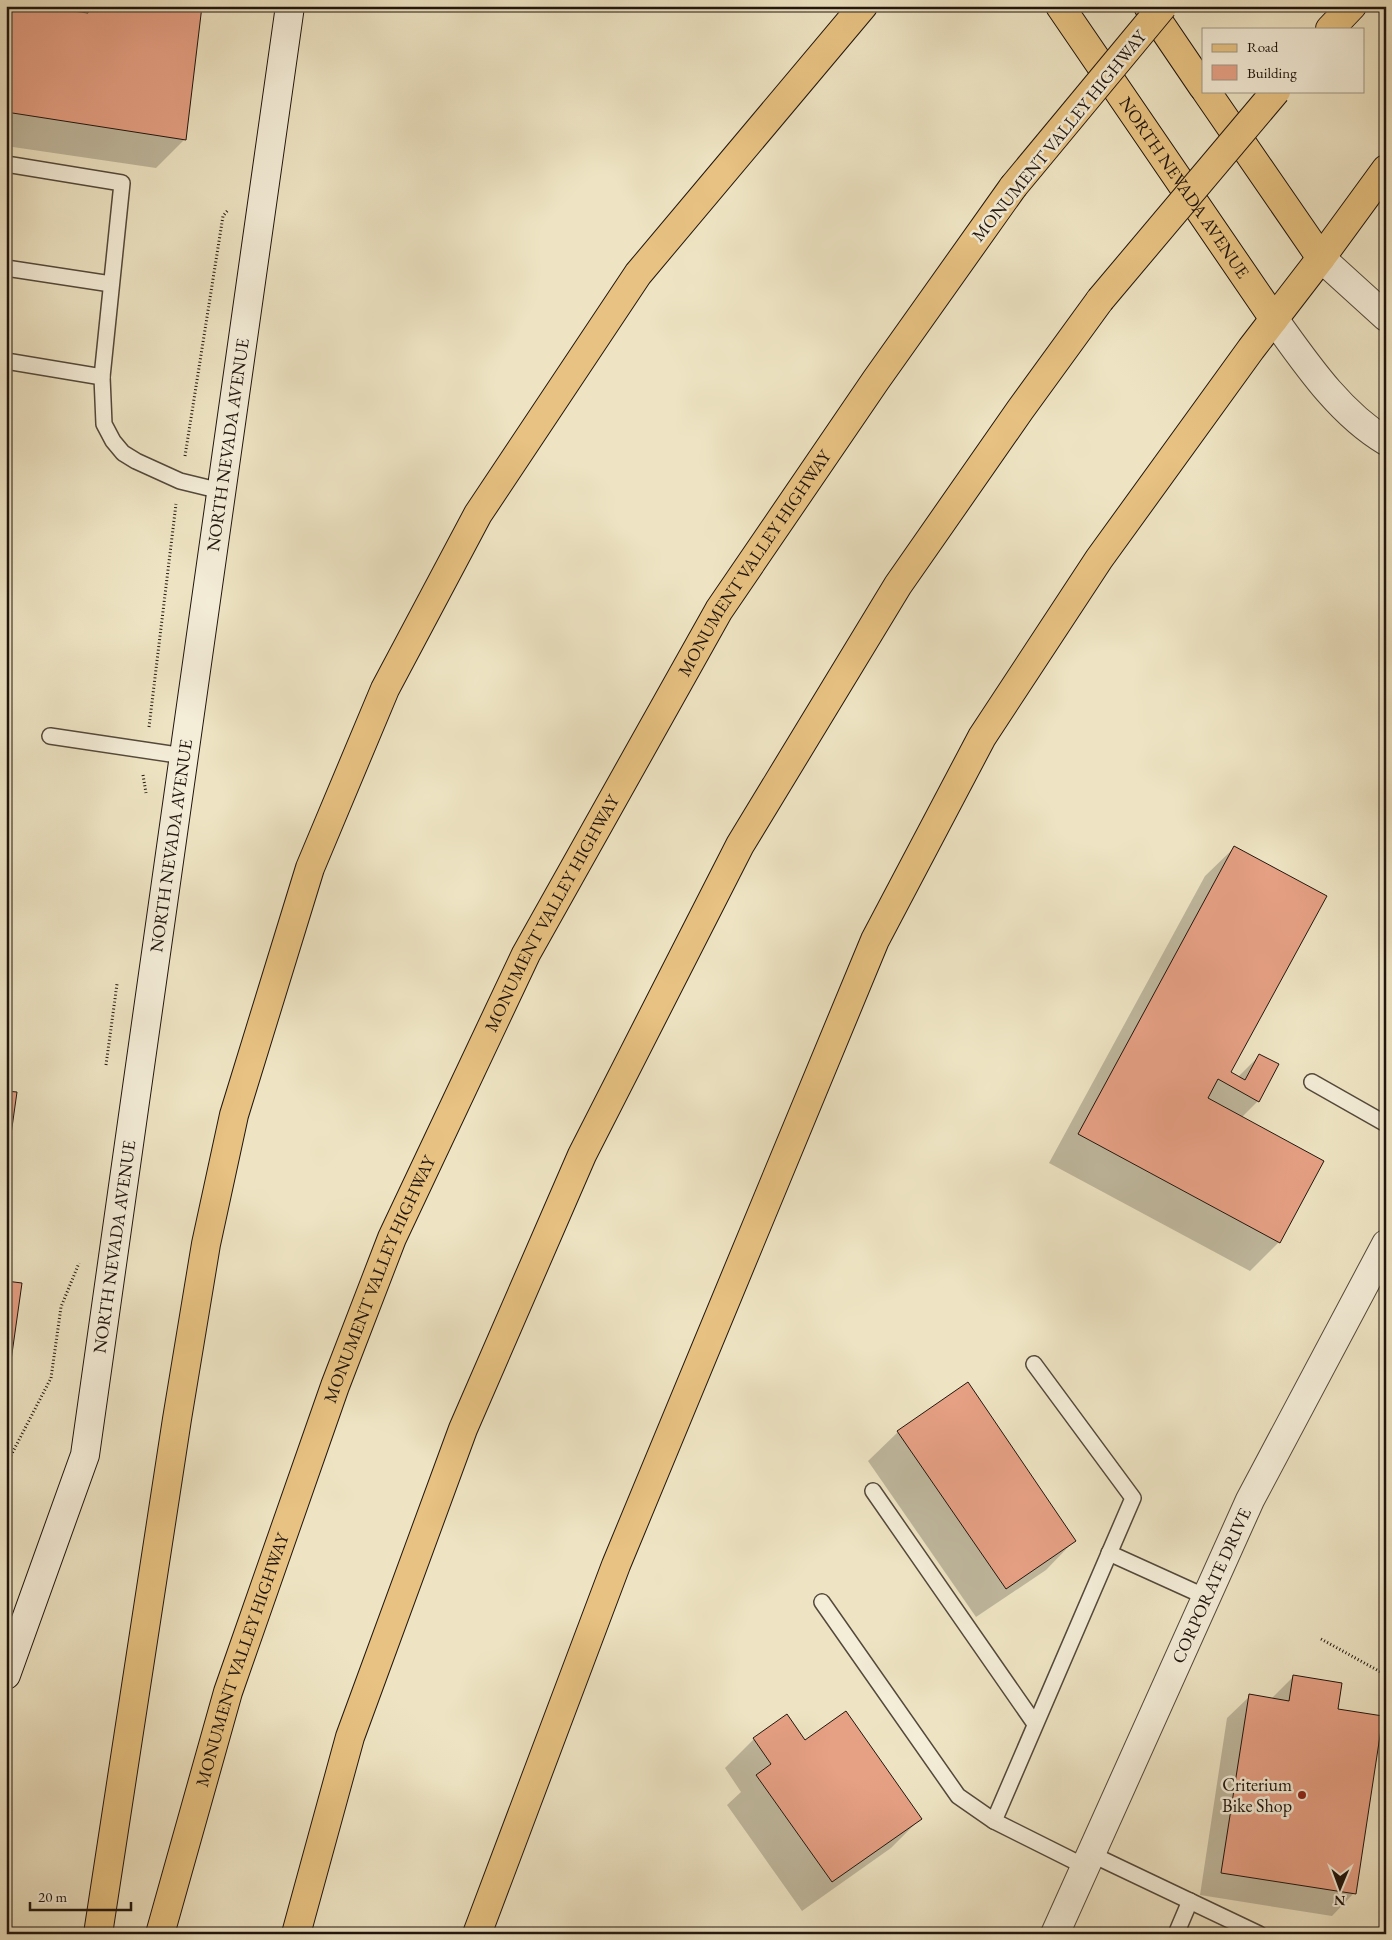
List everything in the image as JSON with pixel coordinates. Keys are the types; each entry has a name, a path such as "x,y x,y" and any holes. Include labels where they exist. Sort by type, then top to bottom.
{"main road":[{"name":"NORTH NEVADA AVENUE","path":"6,1675 85,1455 290,6"},
{"path":"98,1934 177,1418 206,1244 234,1115 310,868 385,689 478,514 638,274 863,6"},
{"name":"NORTH NEVADA AVENUE","path":"1060,6 1274,318"},
{"path":"1148,6 1202,85"},
{"name":"MONUMENT VALLEY HIGHWAY","path":"160,1934 228,1692 335,1386 392,1238 526,954 719,610 876,380 1013,187 1163,6"},
{"path":"1331,28 1352,6"},
{"path":"1207,92 1321,258 1386,317"},
{"path":"296,1934 350,1737 463,1429 582,1155 745,836 898,586 1020,410 1100,300 1275,92"},
{"path":"477,1934 616,1565 875,940 982,737 1099,559 1274,318 1321,258 1386,169"},
{"path":"1274,318 1312,373 1366,429 1386,441"},
{"name":"CORPORATE DRIVE","path":"1056,1934 1250,1500 1386,1244"}],"lane":[{"path":"6,164 122,182 102,377 104,424 113,441 123,453 136,461 180,481 221,492"},
{"path":"6,268 111,284"},
{"path":"6,362 102,377"},
{"path":"50,736 184,756"},
{"path":"1312,1082 1386,1124"},
{"path":"994,1821 1132,1498 1034,1364"},
{"path":"873,1492 1035,1724"},
{"path":"1109,1553 1206,1598"},
{"path":"822,1602 958,1796 994,1821 1088,1861 1190,1901 1259,1934"},
{"path":"1176,1934 1190,1901"}],"path":[{"path":"1321,1639 1386,1675"},
{"path":"1380,1934 1386,1903"}],"building":[{"path":"6,6 36,6 88,13 89,6 202,6 186,140 6,112"},
{"path":"1234,846 1327,896 1231,1072 1245,1080 1259,1054 1279,1064 1259,1102 1218,1079 1208,1098 1324,1161 1280,1243 1078,1134"},
{"path":"6,1091 17,1092 6,1170"},
{"path":"6,1281 22,1283 6,1396"},
{"path":"968,1382 1076,1541 1006,1589 897,1431"},
{"name":"Criterium Bike Shop","path":"1293,1675 1342,1683 1338,1709 1383,1716 1356,1894 1221,1873 1249,1694 1289,1701"},
{"path":"846,1711 922,1819 832,1882 756,1775 771,1764 753,1738 787,1714 805,1740"}],"place":[{"name":"Criterium Bike Shop","path":"1302,1795"}]}
